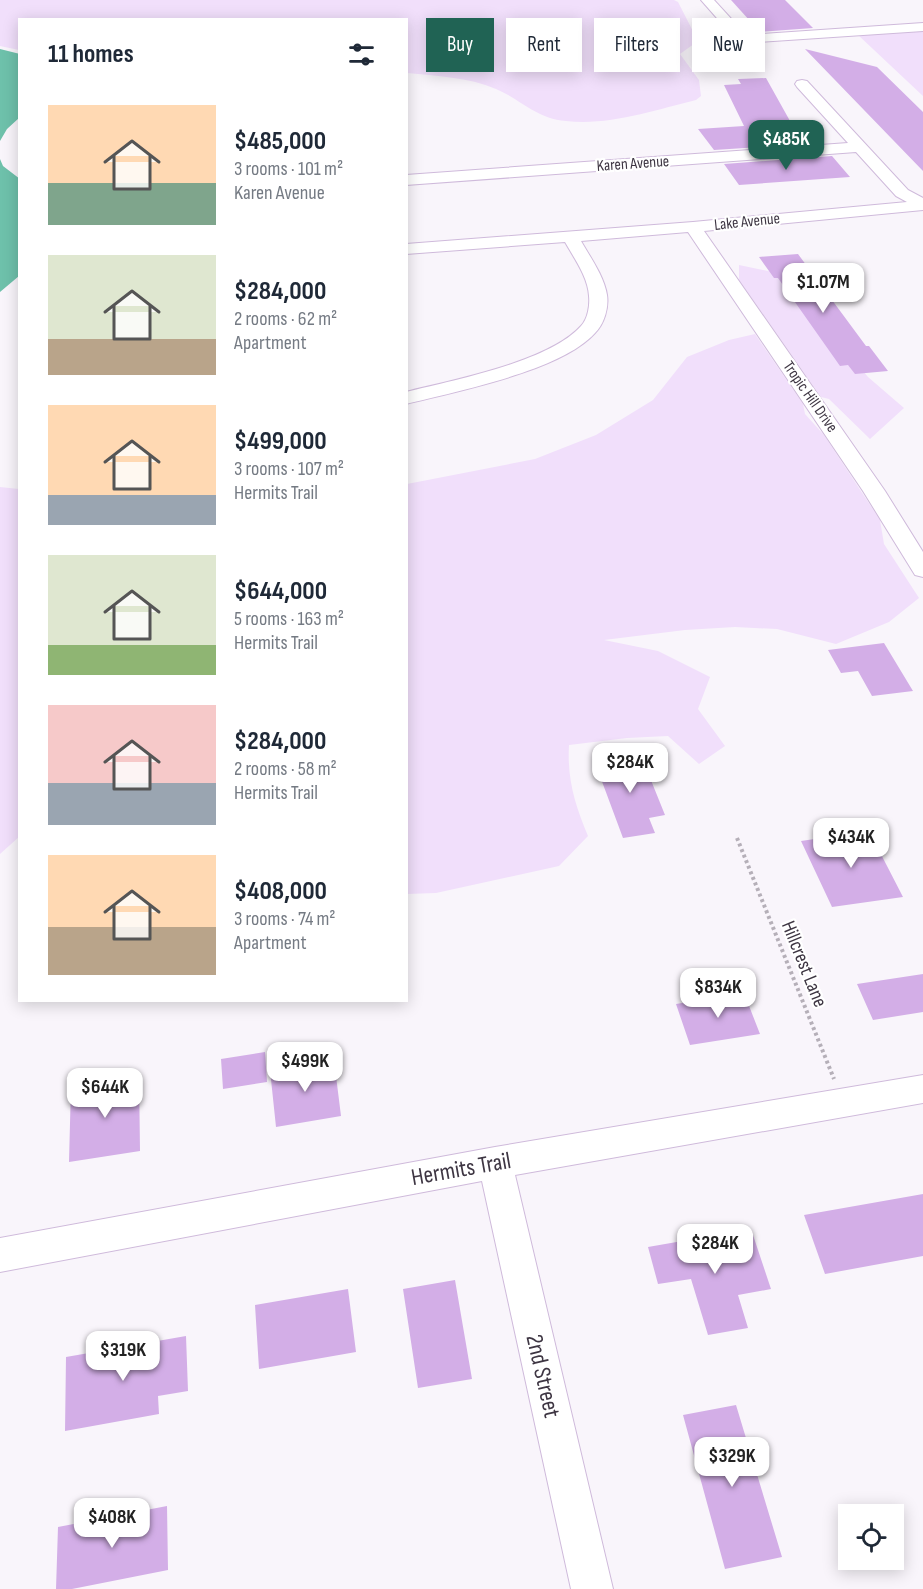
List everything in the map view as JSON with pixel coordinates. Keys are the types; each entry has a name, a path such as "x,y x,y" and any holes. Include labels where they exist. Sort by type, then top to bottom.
{"street":[{"path":"708,0 743,39 923,27"},
{"path":"802,84 902,193 923,205"},
{"name":"Karen Avenue","path":"408,180 860,147"},
{"name":"Lake Avenue","path":"408,249 693,227 923,205"},
{"name":"Tropic Hill Drive","path":"693,227 874,491 923,570"},
{"path":"408,397 541,359 570,346 589,329 597,313 598,292 570,236"},
{"name":"Hermits Trail","path":"0,1255 495,1163 843,1101 923,1089"},
{"name":"2nd Street","path":"495,1163 592,1589"}],"path":[{"name":"Hillcrest Lane","path":"737,838 843,1101"}],"shaded area":[{"path":"0,0 674,0 678,2 692,29 692,45 680,54 699,80 701,96 696,100 615,119 582,122 555,119 485,85 452,78 408,73 408,18 18,18 18,50 0,46"},
{"path":"923,30 923,96 857,34"},
{"path":"0,49 18,54 18,119 7,129 0,141"},
{"path":"0,159 3,166 18,177 18,277 0,292"},
{"path":"739,265 782,274 868,377 904,408 870,439 829,399 821,397 739,280"},
{"path":"755,334 803,404 805,414 824,435 880,520 884,544 919,598 889,622 836,644 777,629 735,627 685,630 604,640 658,651 710,677 698,709 725,746 699,764 668,736 569,745 569,769 573,792 588,836 559,866 436,893 408,894 408,484 535,459 596,435 653,400 687,357 729,340"},
{"path":"0,487 18,489 18,838 0,854"}],"building":[{"path":"731,0 785,0 813,28 765,32 765,18 747,18"},
{"path":"805,49 877,67 923,112 923,171"},
{"path":"766,78 790,121 800,120 820,143 714,150 698,129 744,126 724,85 741,84 738,79"},
{"path":"832,156 850,177 739,185 724,164"},
{"path":"798,254 866,346 869,346 888,371 855,374 848,365 840,366 778,278 774,278 759,257"},
{"path":"884,643 913,691 872,696 858,671 841,673 828,650"},
{"path":"640,753 665,815 649,818 655,833 623,838 594,760"},
{"path":"869,831 903,897 832,907 801,841"},
{"path":"923,974 923,1012 873,1020 857,984"},
{"path":"744,993 760,1034 690,1045 676,1004"},
{"path":"265,1052 267,1082 223,1089 221,1059"},
{"path":"334,1060 341,1116 276,1127 270,1070"},
{"path":"139,1075 140,1151 69,1162 71,1085"},
{"path":"923,1194 923,1256 825,1274 804,1215"},
{"path":"751,1229 771,1289 738,1295 748,1328 708,1335 691,1279 658,1284 648,1247"},
{"path":"455,1280 472,1379 418,1388 403,1289"},
{"path":"348,1289 356,1352 259,1369 255,1305"},
{"path":"186,1336 188,1391 158,1396 159,1414 65,1431 66,1357"},
{"path":"736,1405 782,1557 725,1569 683,1415"},
{"path":"167,1506 168,1570 72,1589 56,1589 58,1527"}]}
